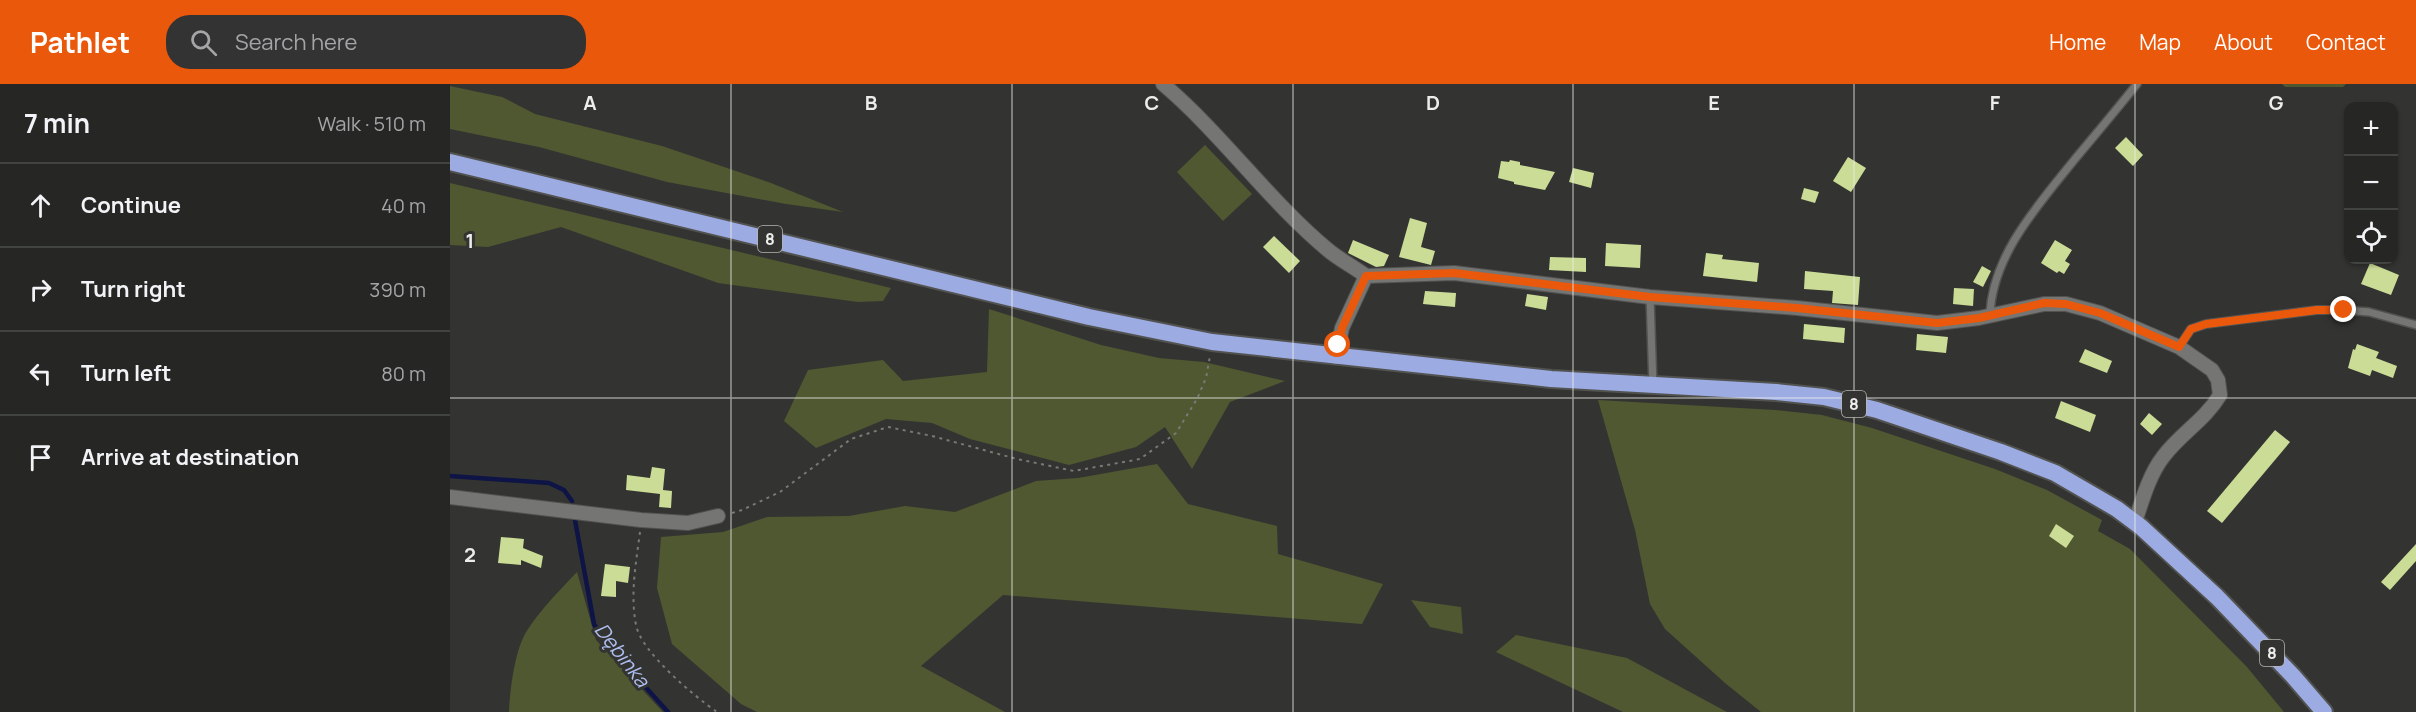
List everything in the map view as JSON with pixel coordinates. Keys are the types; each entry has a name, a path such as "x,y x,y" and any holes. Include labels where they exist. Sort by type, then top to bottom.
{"highway":[{"name":"8","path":"450,162 1089,318 1212,342 1551,379 1776,392 1824,397 1877,410 2001,452 2055,473 2096,495 2135,522 2217,597 2293,676 2324,712"}],"street":[{"path":"1162,84 1183,101 1273,197 1328,250 1366,276 1454,273 1650,297 1797,308 1937,323 1990,315 2044,303 2066,304 2100,313 2179,347 2212,370 2218,380 2220,395 2206,415 2176,441 2162,458 2135,522"},
{"path":"1335,357 1342,328 1366,276"},
{"path":"450,497 641,520 688,523 718,516"}],"lane":[{"path":"1990,315 1990,295 2006,258 2031,214 2137,84"},
{"path":"1650,297 1653,386"},
{"path":"2179,347 2191,329 2206,324 2317,310 2369,312 2416,325"}],"path":[{"path":"718,516 742,510 780,492 852,439 888,428 932,436 1017,459 1074,471 1140,459 1176,433 1197,399 1206,378 1212,342"},
{"path":"641,520 633,591 636,627 653,655 699,699 717,712"}],"green space":[{"path":"2282,84 2346,84 2343,87 2285,87"},
{"path":"450,86 502,97 535,114 662,146 771,183 843,212 667,182 539,147 450,129"},
{"path":"1205,145 1252,194 1223,221 1177,172"},
{"path":"450,183 891,288 883,301 858,302 718,283 561,227 488,247 450,245"},
{"path":"989,309 1101,345 1159,358 1204,362 1285,381 1230,402 1192,469 1165,427 1136,447 1069,465 970,439 932,423 886,419 816,448 784,421 808,370 883,360 903,381 987,372"},
{"path":"1598,400 1775,410 1822,415 1872,428 1995,469 2047,490 2102,520 2098,531 2130,549 2247,667 2284,712 1761,712 1665,629 1650,604 1635,530"},
{"path":"1157,464 1188,504 1277,526 1278,554 1383,584 1362,624 1003,595 921,666 1005,712 757,712 741,704 672,644 657,588 661,537 723,532 767,517 849,516 905,506 955,512 1036,481 1078,478"},
{"path":"577,572 596,640 663,712 509,712 513,674 523,638 541,612"},
{"path":"1411,600 1461,607 1463,634 1430,627"},
{"path":"1516,635 1627,658 1727,712 1623,712 1496,652"}],"building":[{"path":"2126,137 2143,155 2133,166 2115,148"},
{"path":"1848,157 1866,168 1851,192 1833,181"},
{"path":"1510,160 1520,162 1520,165 1555,172 1545,190 1514,184 1514,182 1498,178 1501,161 1509,162"},
{"path":"1573,168 1594,173 1591,188 1569,182"},
{"path":"1804,188 1819,192 1815,203 1801,199"},
{"path":"1410,218 1427,223 1421,247 1435,251 1431,265 1399,257"},
{"path":"1274,236 1300,261 1289,273 1263,247"},
{"path":"1353,240 1389,255 1384,266 1376,267 1348,253"},
{"path":"2055,240 2072,250 2065,261 2070,264 2064,274 2059,271 2057,273 2041,263"},
{"path":"1606,243 1641,245 1640,268 1605,266"},
{"path":"1706,253 1723,255 1722,259 1759,263 1757,282 1703,276"},
{"path":"1550,257 1586,258 1586,272 1549,270"},
{"path":"2370,264 2399,275 2391,295 2361,284"},
{"path":"1982,266 1991,271 1983,287 1973,282"},
{"path":"1805,271 1860,277 1858,305 1832,303 1833,291 1804,289"},
{"path":"1954,288 1974,289 1973,306 1953,304"},
{"path":"1425,291 1456,293 1455,307 1423,304"},
{"path":"1527,294 1548,297 1546,310 1525,306"},
{"path":"1804,324 1845,328 1844,343 1803,339"},
{"path":"1917,334 1948,337 1946,353 1916,350"},
{"path":"2357,344 2379,352 2376,358 2397,366 2393,378 2372,370 2370,376 2348,368 2353,349 2355,350"},
{"path":"2085,349 2112,361 2107,373 2079,362"},
{"path":"2061,401 2096,415 2090,432 2055,418"},
{"path":"2149,413 2162,424 2152,435 2140,424"},
{"path":"2275,430 2290,442 2222,523 2207,511"},
{"path":"652,467 665,469 663,490 672,491 671,508 659,507 660,494 626,490 627,475 650,478"},
{"path":"2056,524 2074,536 2066,548 2049,536"},
{"path":"501,537 524,539 523,548 543,556 541,568 521,560 521,565 498,563"},
{"path":"2416,544 2416,561 2390,590 2381,582"},
{"path":"605,564 630,567 628,583 616,581 616,597 601,596"}],"waterway":[{"name":"Dębinka","path":"450,476 549,483 564,490 572,501"},
{"name":"Dębinka","path":"575,520 594,624 604,641 668,712"}],"route":[{"path":"1338,345 1342,328 1366,276 1454,273 1650,297 1759,304 1937,323 1979,318 2044,303 2066,304 2100,313 2179,347 2191,329 2206,324 2317,310 2344,310"}]}
